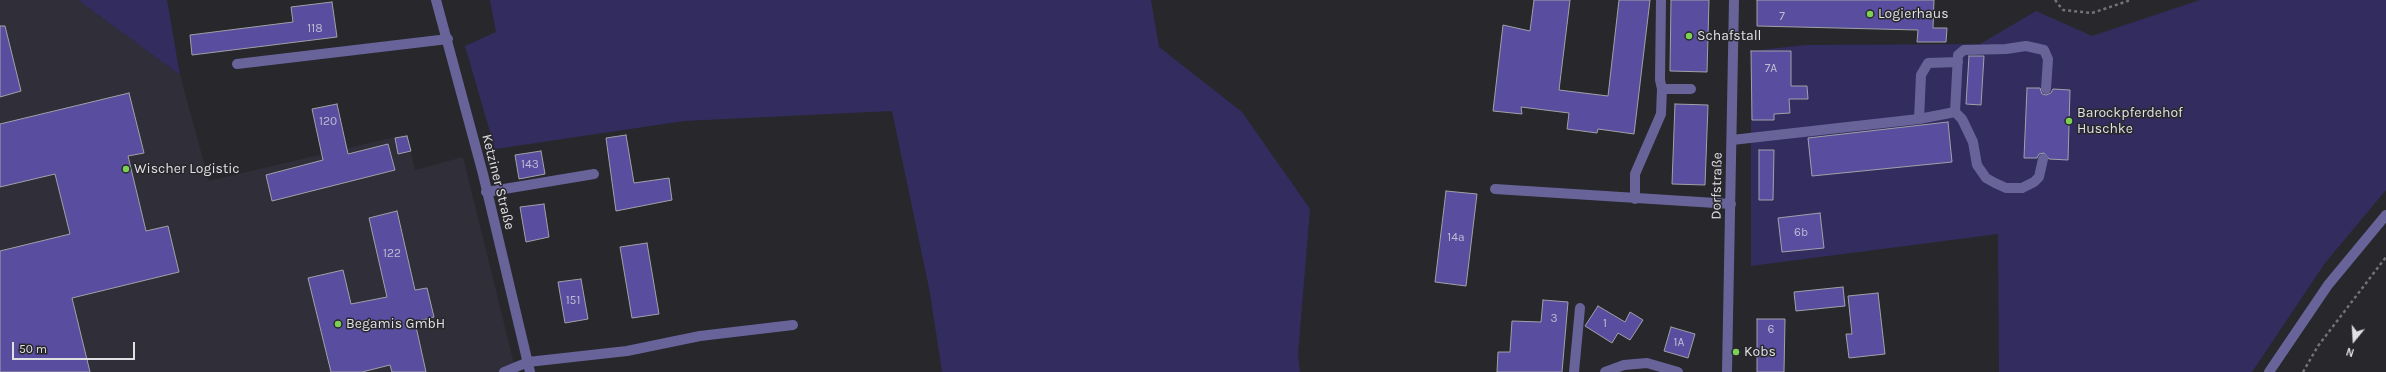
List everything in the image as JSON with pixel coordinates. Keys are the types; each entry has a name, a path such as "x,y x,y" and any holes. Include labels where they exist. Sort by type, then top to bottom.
{"street":[{"name":"Ketziner Straße","path":"436,0 448,39 529,367"},
{"path":"1635,199 1635,174 1661,114 1661,0"},
{"name":"Dorfstraße","path":"1726,372 1731,204 1734,0"},
{"path":"237,64 448,39"},
{"path":"2043,159 2039,177 2034,182 2022,188 2006,188 1986,178 1977,165 1973,142 1962,119 1955,112 1958,55 1964,50 2006,49 2026,46 2044,50 2048,59 2046,89"},
{"path":"1919,119 1921,75 1928,64 1958,62"},
{"path":"1662,89 1691,89"},
{"path":"1732,140 1919,119 1955,112"},
{"path":"486,192 594,174"},
{"path":"1495,189 1731,204"},
{"path":"2269,372 2328,285 2386,215"},
{"path":"1574,372 1580,308"},
{"path":"504,372 627,351 700,336 793,325"},
{"path":"1605,372 1624,365 1647,363 1678,372"}],"path":[{"path":"2055,0 2063,10 2092,13 2131,0"},
{"path":"2302,372 2318,346 2386,257"}],"shaded area":[{"path":"0,0 78,0 180,75 209,181 407,134 415,170 463,157 516,372 0,372"},
{"path":"78,0 167,0 180,75"},
{"path":"490,0 1151,0 1159,47 1242,112 1310,209 1298,354 1300,372 942,372 930,293 892,111 684,121 495,149 465,46 496,32"},
{"name":"Barockpferdehof Huschke","path":"2200,0 2386,0 2386,190 2325,263 2252,372 1999,372 1998,234 1751,266 1751,51 1805,45 1980,44 2036,11 2092,36"}],"building":[{"path":"1534,0 1570,0 1559,90 1608,96 1619,0 1650,0 1634,134 1598,129 1597,133 1567,129 1569,113 1521,107 1522,114 1493,111 1503,25 1530,31"},
{"name":"Schafstall","path":"1671,0 1709,0 1707,72 1670,71"},
{"name":"Logierhaus","path":"1757,0 1934,0 1933,28 1947,28 1946,42 1917,42 1918,30 1757,26"},
{"path":"332,2 337,37 192,55 190,35 293,22 291,7"},
{"path":"0,26 5,26 21,91 0,97"},
{"path":"1751,51 1791,51 1791,86 1807,86 1808,99 1789,99 1790,113 1774,114 1774,120 1752,120"},
{"path":"1969,56 1984,56 1981,105 1966,104"},
{"path":"2027,88 2040,88 2042,94 2046,95 2051,93 2053,89 2070,90 2068,160 2049,159 2044,153 2039,154 2037,158 2024,158"},
{"path":"129,93 144,153 128,156 146,231 168,226 179,272 72,298 90,372 0,372 0,251 70,234 55,174 0,187 0,124"},
{"path":"337,104 348,154 388,144 395,170 272,201 266,175 323,160 312,109"},
{"path":"1675,104 1708,105 1705,185 1672,184"},
{"path":"1948,122 1952,162 1812,176 1808,138"},
{"path":"626,135 634,183 669,178 672,200 616,211 606,138"},
{"path":"407,136 411,151 398,154 395,138"},
{"path":"1759,150 1774,150 1773,200 1759,200"},
{"path":"541,151 545,174 519,179 515,155"},
{"path":"1446,191 1477,194 1466,286 1435,282"},
{"path":"544,204 549,237 526,242 520,207"},
{"path":"397,211 415,290 427,288 434,317 415,322 426,372 392,372 390,365 362,372 331,372 308,278 343,270 351,304 387,297 369,218"},
{"path":"1820,213 1824,248 1782,252 1778,218"},
{"path":"647,243 659,314 632,318 620,247"},
{"path":"581,279 588,319 565,323 558,282"},
{"path":"1843,287 1845,306 1796,311 1794,292"},
{"path":"1878,293 1885,354 1849,358 1846,334 1852,334 1848,296"},
{"path":"1543,300 1568,302 1562,372 1497,372 1498,352 1510,352 1512,321 1541,322"},
{"path":"1598,306 1625,322 1630,312 1643,320 1630,340 1618,333 1612,343 1585,326"},
{"path":"1757,319 1785,319 1784,372 1757,372"},
{"path":"1671,327 1695,334 1688,358 1664,351"}],"place":[{"name":"Logierhaus","path":"1870,14"},
{"name":"Schafstall","path":"1689,36"},
{"name":"Barockpferdehof Huschke","path":"2069,121"},
{"name":"Wischer Logistic","path":"126,169"},
{"name":"Begamis GmbH","path":"338,324"},
{"name":"Kobs","path":"1736,352"}]}
